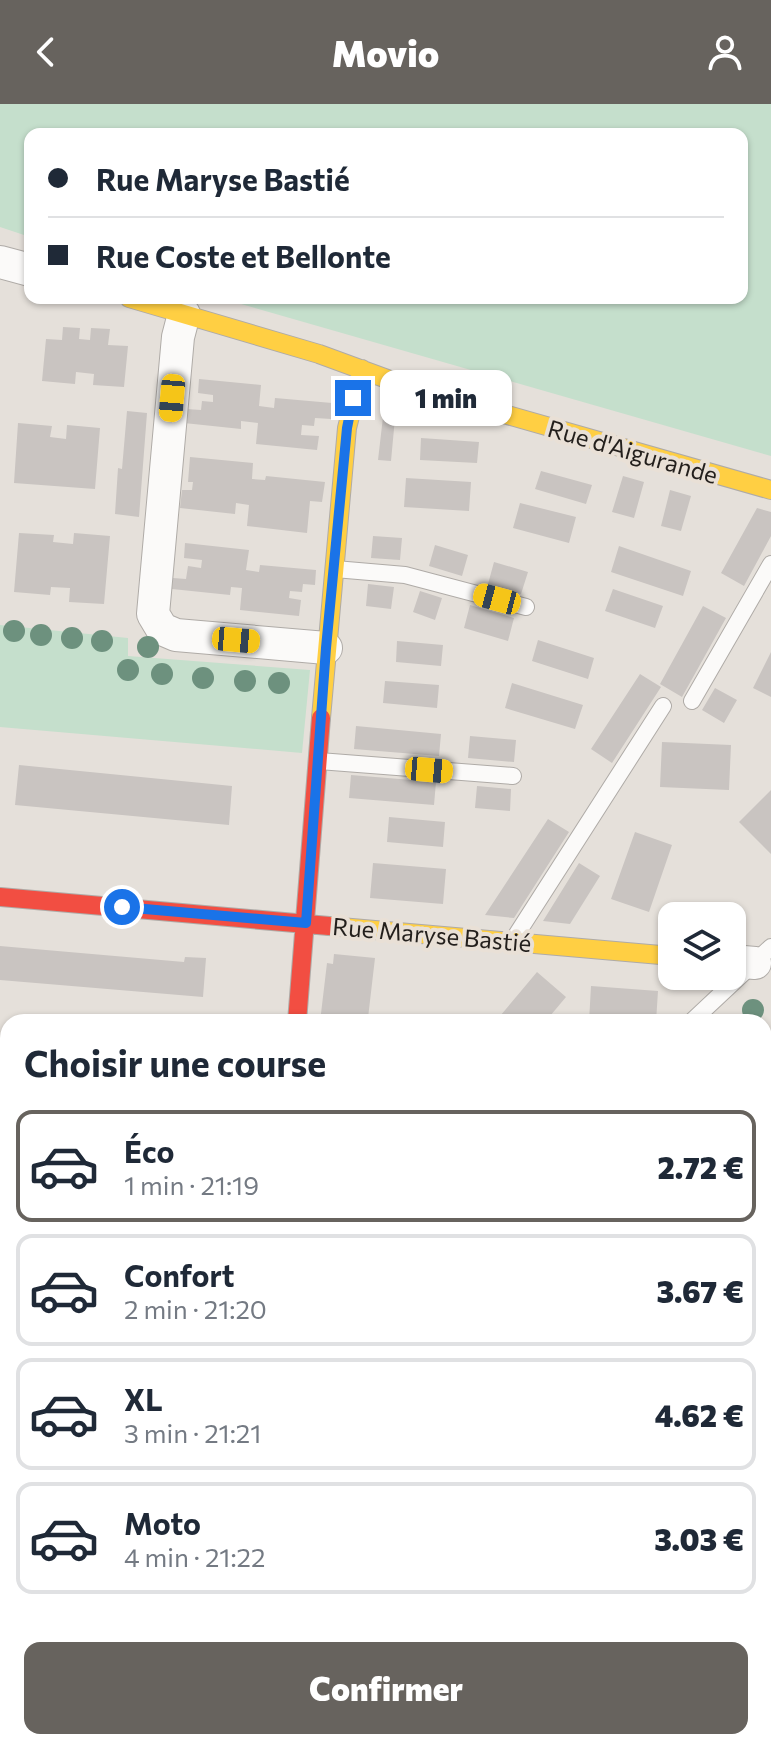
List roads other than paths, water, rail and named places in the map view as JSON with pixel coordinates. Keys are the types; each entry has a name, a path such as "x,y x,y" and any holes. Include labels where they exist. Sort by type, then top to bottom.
{"street":[{"path":"0,262 24,268"},
{"name":"Rue d'Aigurande","path":"150,304 362,369 409,387 771,490"},
{"path":"184,314 178,337 153,614 162,629 176,635 326,648"},
{"path":"298,1014 326,648 347,428 362,369"},
{"name":"Rue Maryse Bastié","path":"0,897 658,955"}],"lane":[{"path":"692,701 771,564"},
{"path":"333,569 405,575 526,607"},
{"path":"512,941 663,706"},
{"path":"318,761 513,776"},
{"path":"699,1014 753,957"}]}
